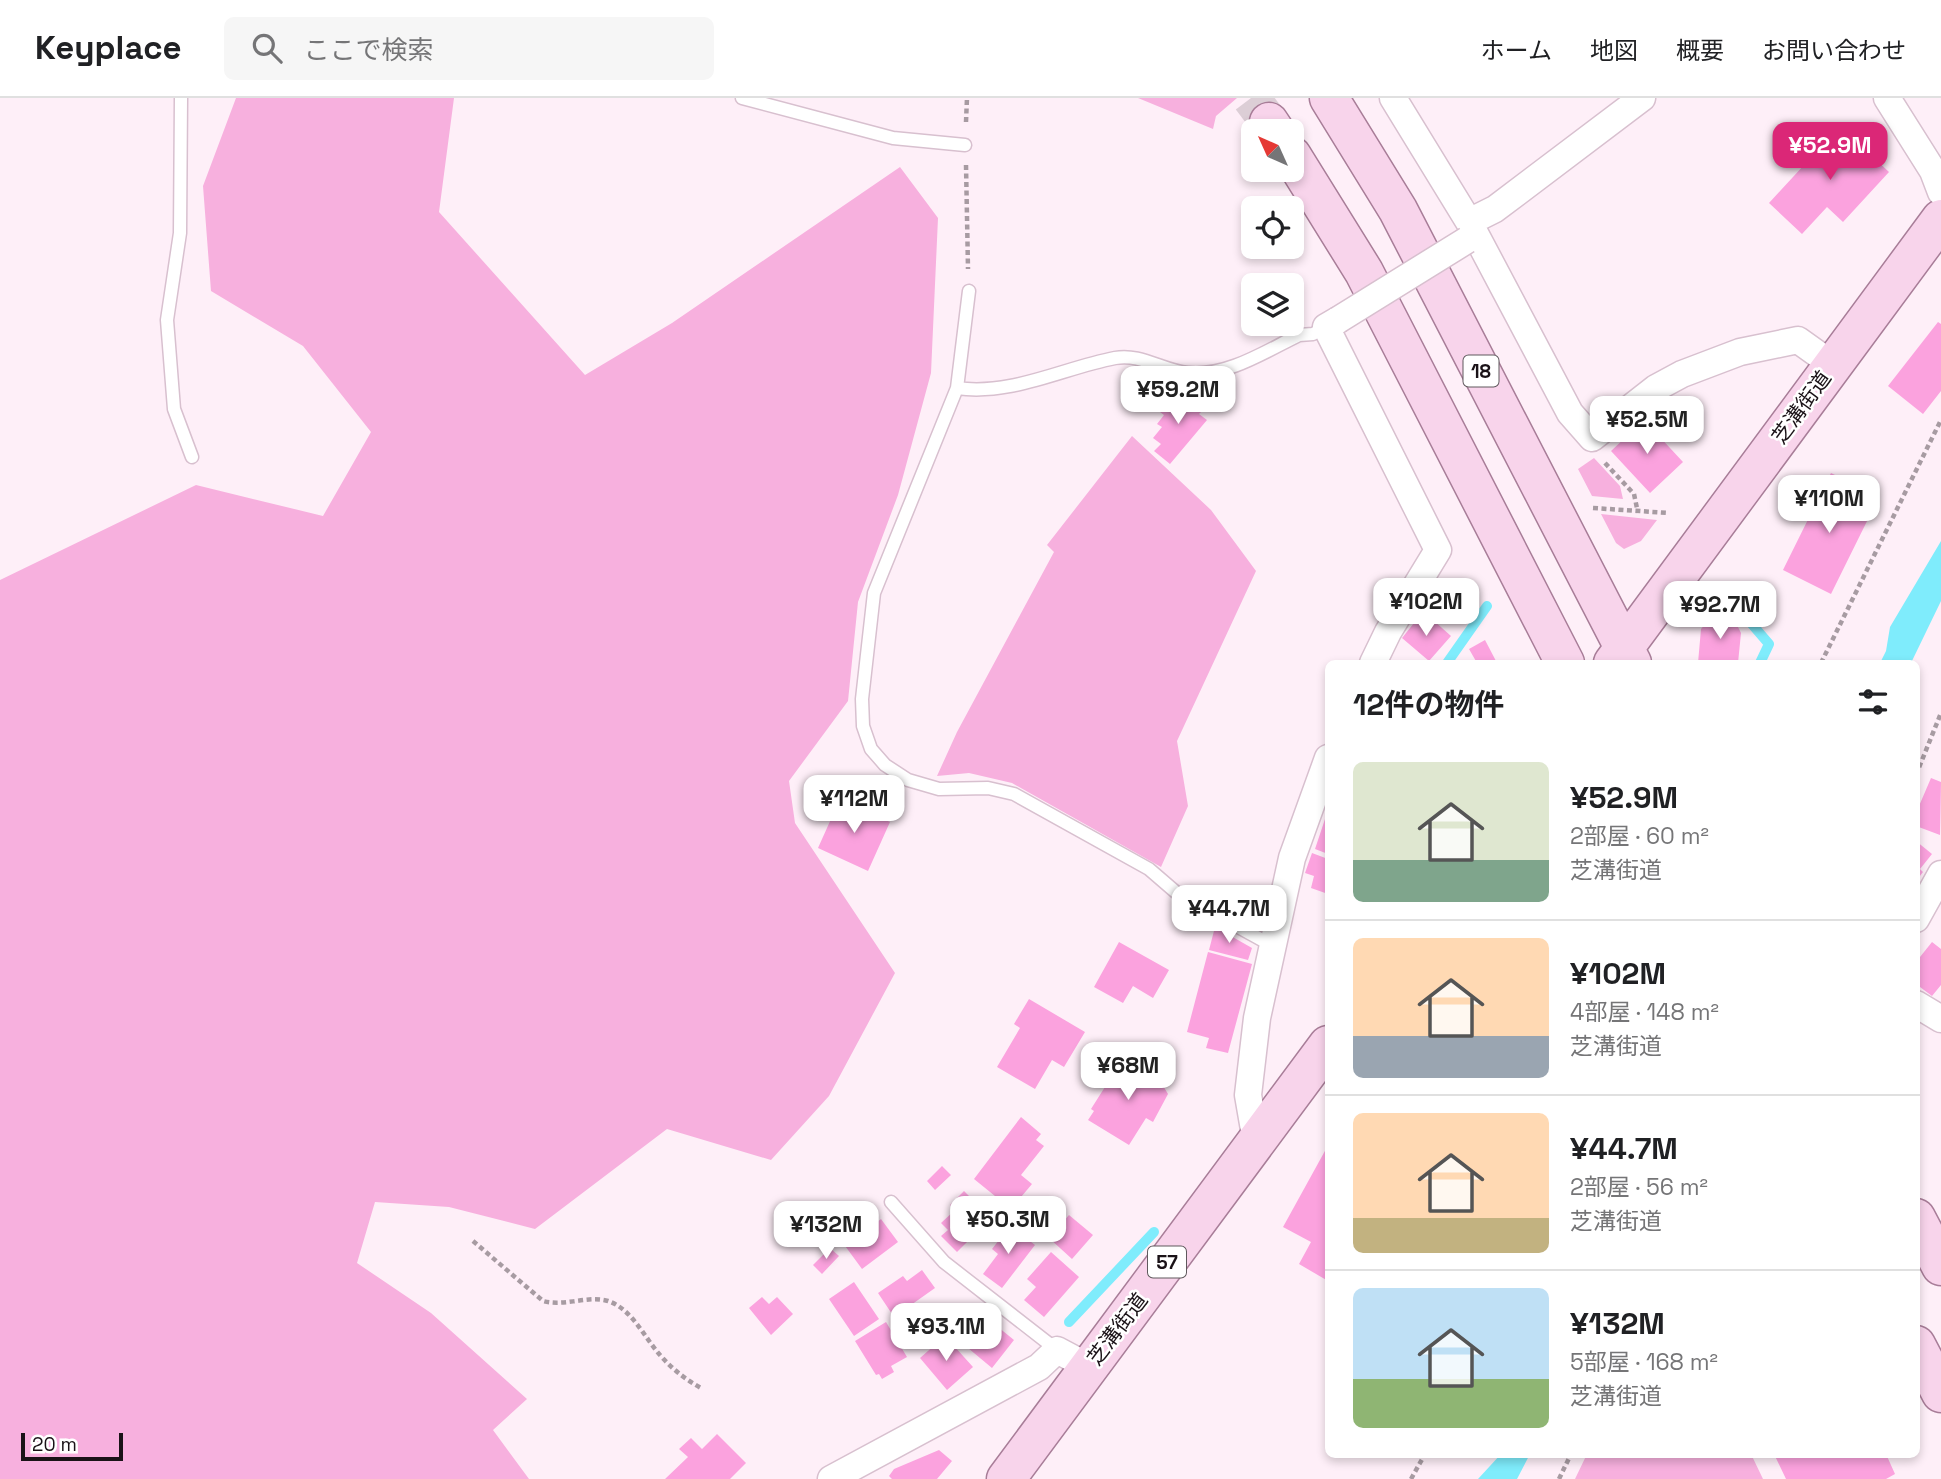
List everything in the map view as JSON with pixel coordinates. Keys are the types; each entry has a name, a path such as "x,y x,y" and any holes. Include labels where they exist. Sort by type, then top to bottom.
{"main road":[{"name":"18","path":"1329,98 1398,210 1623,658"},
{"path":"1304,175 1364,272 1563,660"},
{"name":"芝溝街道","path":"1623,658 1941,219"},
{"name":"芝溝街道","path":"1006,1479 1073,1358 1256,1141 1325,1049"},
{"path":"1920,1226 1941,1266"},
{"path":"1920,1353 1941,1393"}],"street":[{"path":"1394,98 1570,413 1592,438 1656,388 1740,352 1798,340 1833,365"},
{"path":"1374,660 1388,632 1438,550 1332,323 1471,233 1495,209 1642,98"},
{"path":"1887,98 1933,170 1941,192"},
{"path":"1256,1141 1248,1095 1257,1018 1292,858 1325,766"},
{"path":"1920,912 1941,874"},
{"path":"1920,1006 1941,1019"},
{"path":"831,1479 1039,1367 1073,1358"}],"lane":[{"path":"181,98 180,233 167,320 174,409 192,457"},
{"path":"742,98 892,138 965,145"},
{"path":"969,291 957,388 874,593 862,699 863,726 871,749 885,765 918,783 939,789 988,788 1014,794 1149,869 1178,894 1273,946"},
{"path":"957,388 979,391 1070,372 1118,358 1151,362 1189,373 1209,372 1224,369 1299,335 1313,334 1332,323"},
{"path":"891,1202 944,1262 1073,1358"}],"path":[{"path":"967,98 965,145 969,291"},
{"path":"1822,660 1941,420"},
{"path":"1592,438 1596,453 1634,494 1638,513"},
{"path":"1590,507 1638,513 1669,513"},
{"path":"1920,765 1941,713"},
{"path":"473,1241 543,1301 557,1305 607,1301 632,1318 657,1353 681,1377 701,1388"},
{"path":"1411,1479 1423,1458"},
{"path":"1559,1479 1569,1458"}],"shaded area":[{"path":"236,98 454,98 439,212 585,375 672,323 900,167 938,218 931,373 898,495 858,602 848,701 789,781 795,823 895,973 829,1096 771,1160 667,1129 535,1229 449,1207 375,1202 357,1263 431,1313 527,1399 493,1430 529,1479 0,1479 0,580 196,485 323,516 371,432 303,346 211,291 203,186"},
{"path":"1138,98 1237,98 1216,116 1213,129"},
{"path":"1132,436 1211,510 1256,571 1177,741 1188,806 1161,867 1012,783 969,773 937,776 957,732 1054,552 1047,545"},
{"path":"1594,458 1620,486 1623,499 1592,496 1578,469"},
{"path":"1601,514 1657,520 1641,541 1624,549 1616,543"},
{"path":"1585,1458 1753,1458 1763,1479 1575,1479"}],"water":[{"path":"1941,541 1941,601 1912,660 1882,660 1886,651 1890,627"},
{"path":"1497,1458 1528,1458 1517,1479 1478,1479"}],"building":[{"path":"1840,126 1889,172 1843,222 1827,207 1802,234 1769,203"},
{"path":"1876,130 1887,143 1874,154 1863,141"},
{"path":"1938,322 1941,324 1941,391 1923,414 1888,386"},
{"path":"1178,389 1203,410 1199,414 1207,420 1170,464 1154,451 1161,444 1153,438 1162,427 1157,424 1164,415 1160,412"},
{"path":"1644,420 1683,462 1650,493 1611,451"},
{"path":"1831,473 1859,487 1853,500 1873,509 1831,594 1783,570"},
{"path":"1715,613 1732,615 1741,633 1738,660 1698,660 1701,629"},
{"path":"1418,618 1428,626 1433,620 1451,636 1430,660 1402,638"},
{"path":"1485,640 1495,660 1475,660 1469,649"},
{"path":"1931,778 1941,782 1940,835 1920,828 1920,804"},
{"path":"840,799 890,822 868,871 818,848"},
{"path":"1325,819 1325,853 1315,849"},
{"path":"1920,844 1932,854 1920,869"},
{"path":"1312,853 1325,858 1325,893 1311,888 1314,876 1305,873"},
{"path":"1215,927 1252,948 1248,960 1209,950"},
{"path":"1119,942 1169,970 1153,998 1133,986 1123,1003 1094,987"},
{"path":"1932,942 1941,949 1941,985 1932,996 1920,987 1920,957"},
{"path":"1208,952 1252,964 1228,1053 1206,1048 1209,1038 1187,1032"},
{"path":"1029,999 1085,1032 1064,1067 1052,1060 1035,1089 997,1067 1020,1028 1014,1024"},
{"path":"1122,1060 1144,1069 1162,1084 1168,1094 1153,1122 1146,1118 1129,1145 1088,1120 1094,1111 1091,1109"},
{"path":"1021,1117 1041,1134 1036,1140 1044,1146 1021,1175 1032,1184 1011,1209 974,1179"},
{"path":"1325,1151 1325,1279 1299,1264 1311,1242 1283,1227"},
{"path":"942,1166 951,1175 935,1190 927,1181"},
{"path":"964,1191 991,1218 957,1252 941,1236 948,1230 941,1223 955,1210 950,1205"},
{"path":"1069,1215 1093,1235 1072,1259 1049,1238"},
{"path":"881,1219 898,1242 862,1269 840,1239 862,1223 867,1230"},
{"path":"1010,1226 1035,1245 1002,1288 983,1274 998,1254 992,1249"},
{"path":"830,1248 839,1256 822,1274 813,1265"},
{"path":"1051,1252 1079,1277 1044,1317 1024,1300 1036,1287 1027,1279"},
{"path":"922,1270 935,1288 894,1317 878,1293 903,1276 907,1281"},
{"path":"854,1282 879,1319 854,1336 829,1299"},
{"path":"762,1297 769,1304 777,1297 793,1314 771,1335 749,1308"},
{"path":"977,1310 1014,1340 992,1368 968,1348 971,1344 958,1334"},
{"path":"886,1322 907,1357 891,1366 894,1372 882,1379 879,1374 876,1375 855,1341"},
{"path":"945,1336 973,1367 947,1390 920,1358"},
{"path":"717,1434 746,1463 730,1479 665,1479 688,1457 679,1449 691,1438 702,1449"},
{"path":"939,1450 952,1461 937,1479 892,1479 889,1476 894,1469"},
{"path":"1776,1458 1888,1458 1895,1474 1886,1479 1786,1479"}],"waterway":[{"path":"1726,594 1769,644 1761,660"},
{"path":"1449,660 1487,606"},
{"path":"1069,1322 1154,1232"}],"tunnel":[{"path":"1251,98 1267,119"}]}
